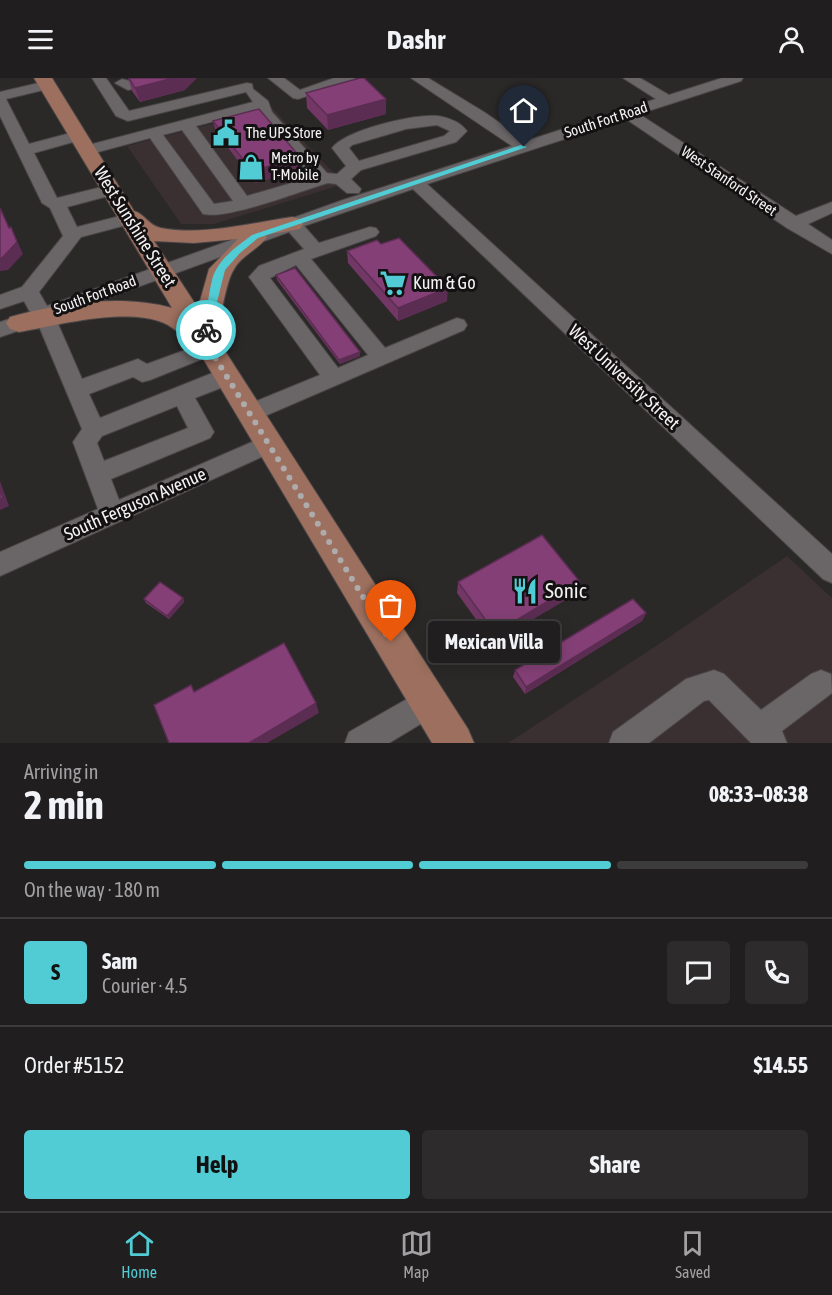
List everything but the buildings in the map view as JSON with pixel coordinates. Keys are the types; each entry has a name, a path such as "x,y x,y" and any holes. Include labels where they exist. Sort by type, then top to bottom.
{"main road":[{"name":"West Sunshine Street","path":"45,81 119,205 228,376 453,743"},
{"path":"119,205 145,231 173,236 220,234 292,224"},
{"path":"27,322 100,311 154,313 173,317 207,343 221,269 237,251 255,237"}],"street":[{"path":"102,83 122,83 144,78"},
{"path":"122,83 128,86 161,78"},
{"path":"275,78 298,95 348,78"},
{"path":"418,78 479,115 524,147"},
{"path":"630,78 667,100"},
{"name":"South Fort Road","path":"27,322 363,199 627,114 725,79"},
{"path":"0,96 45,81"},
{"path":"128,116 243,81 262,104 265,113 323,179"},
{"path":"102,83 121,113 128,116 147,135 209,210 224,209 323,179 341,179 363,199"},
{"path":"0,101 51,202 119,205"},
{"path":"25,150 147,135 262,104"},
{"name":"West Stanford Street","path":"627,114 832,248"},
{"path":"341,179 354,167 450,139 459,130 451,123 427,119 346,142 340,148 354,167"},
{"path":"186,124 243,203"},
{"name":"West University Street","path":"416,182 832,572"},
{"path":"56,203 70,232 75,233"},
{"path":"0,302 29,292 75,233 119,205"},
{"path":"793,224 832,207"},
{"path":"292,224 332,308 381,357"},
{"path":"334,378 300,321 259,277 262,273 308,254 370,232"},
{"path":"29,292 27,322 76,390 94,430"},
{"path":"250,413 457,325"},
{"path":"76,390 138,367 142,374 207,343"},
{"path":"112,514 85,442 94,430 228,376"},
{"path":"98,474 202,432 182,394"},
{"name":"South Ferguson Avenue","path":"0,564 269,444"},
{"path":"624,743 696,689 714,684 765,736 821,684"},
{"path":"360,743 428,702"}],"shaded area":[{"path":"272,108 344,184 214,224 181,224 127,146"},
{"path":"787,556 832,598 832,743 508,743 665,640"}],"way so far":[{"path":"206,330 203,338 391,642"}],"place":[{"name":"The UPS Store","path":"226,133"},
{"name":"Metro by T-Mobile","path":"251,167"},
{"name":"Kum & Go","path":"393,283"},
{"name":"Sonic","path":"525,591"},
{"name":"Mexican Villa","path":"391,642"}],"route":[{"path":"206,330 221,269 228,259 255,237 524,147"}]}
